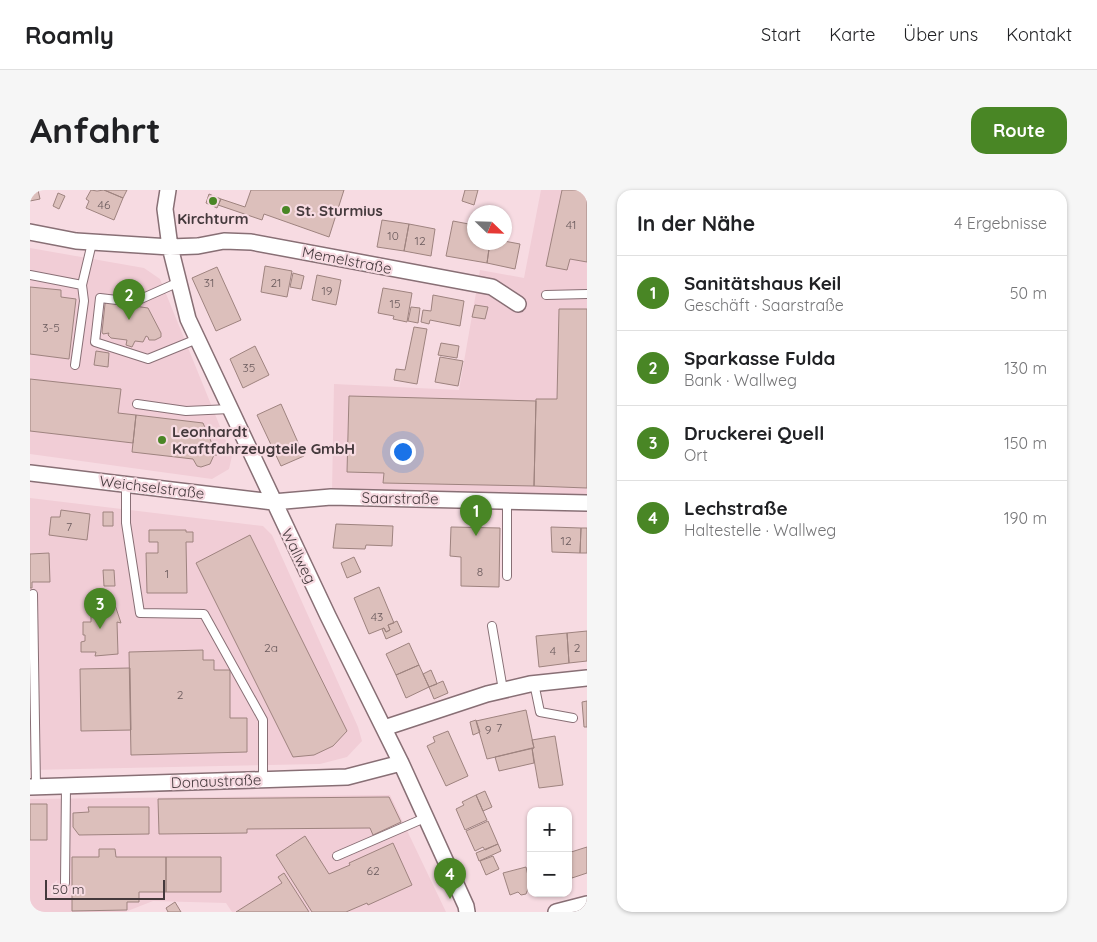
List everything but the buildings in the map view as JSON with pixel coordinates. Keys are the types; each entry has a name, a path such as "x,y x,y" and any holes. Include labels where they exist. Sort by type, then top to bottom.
{"street":[{"name":"Wallweg","path":"168,190 166,209 170,247 188,319 274,502 427,817 467,912"},
{"name":"Memelstraße","path":"30,232 76,242 170,247 198,246 224,241 251,242 492,287 518,304"},
{"name":"Weichselstraße","path":"30,473 274,502"},
{"name":"Saarstraße","path":"274,502 331,496 587,503"},
{"path":"384,728 503,690 534,683 587,678"},
{"name":"Donaustraße","path":"33,787 347,777 401,763"},
{"path":"556,912 587,904"}],"lane":[{"path":"75,365 84,301 82,285 92,243"},
{"path":"30,275 82,285"},
{"path":"178,282 134,302 100,298 95,342 148,359 197,339"},
{"path":"546,295 587,294"},
{"path":"137,404 186,412 230,409"},
{"path":"126,484 126,523 140,612 204,614 263,720 262,780"},
{"path":"507,501 507,576"},
{"path":"33,594 33,787"},
{"path":"492,626 503,690"},
{"path":"534,683 540,712 572,718"},
{"path":"65,882 66,786"},
{"path":"337,856 427,817"}],"shaded area":[{"path":"541,190 587,190 587,495 332,492 334,384 459,390 480,270 524,278"},
{"path":"30,248 144,268 160,279 232,456 229,469 212,479 30,454"},
{"path":"30,498 263,526 272,535 358,727 362,741 347,757 320,764 30,770"},
{"path":"390,795 446,912 232,912 226,903 153,901 125,912 30,912 30,799"}],"place":[{"name":"Kirchturm","path":"213,201"},
{"name":"St. Sturmius","path":"286,210"},
{"name":"Sparkasse Fulda","path":"129,320"},
{"name":"Leonhardt Kraftfahrzeugteile GmbH","path":"162,440"},
{"name":"Sanitätshaus Keil","path":"476,536"},
{"name":"Druckerei Quell","path":"100,629"},
{"name":"Lechstraße","path":"450,899"}]}
